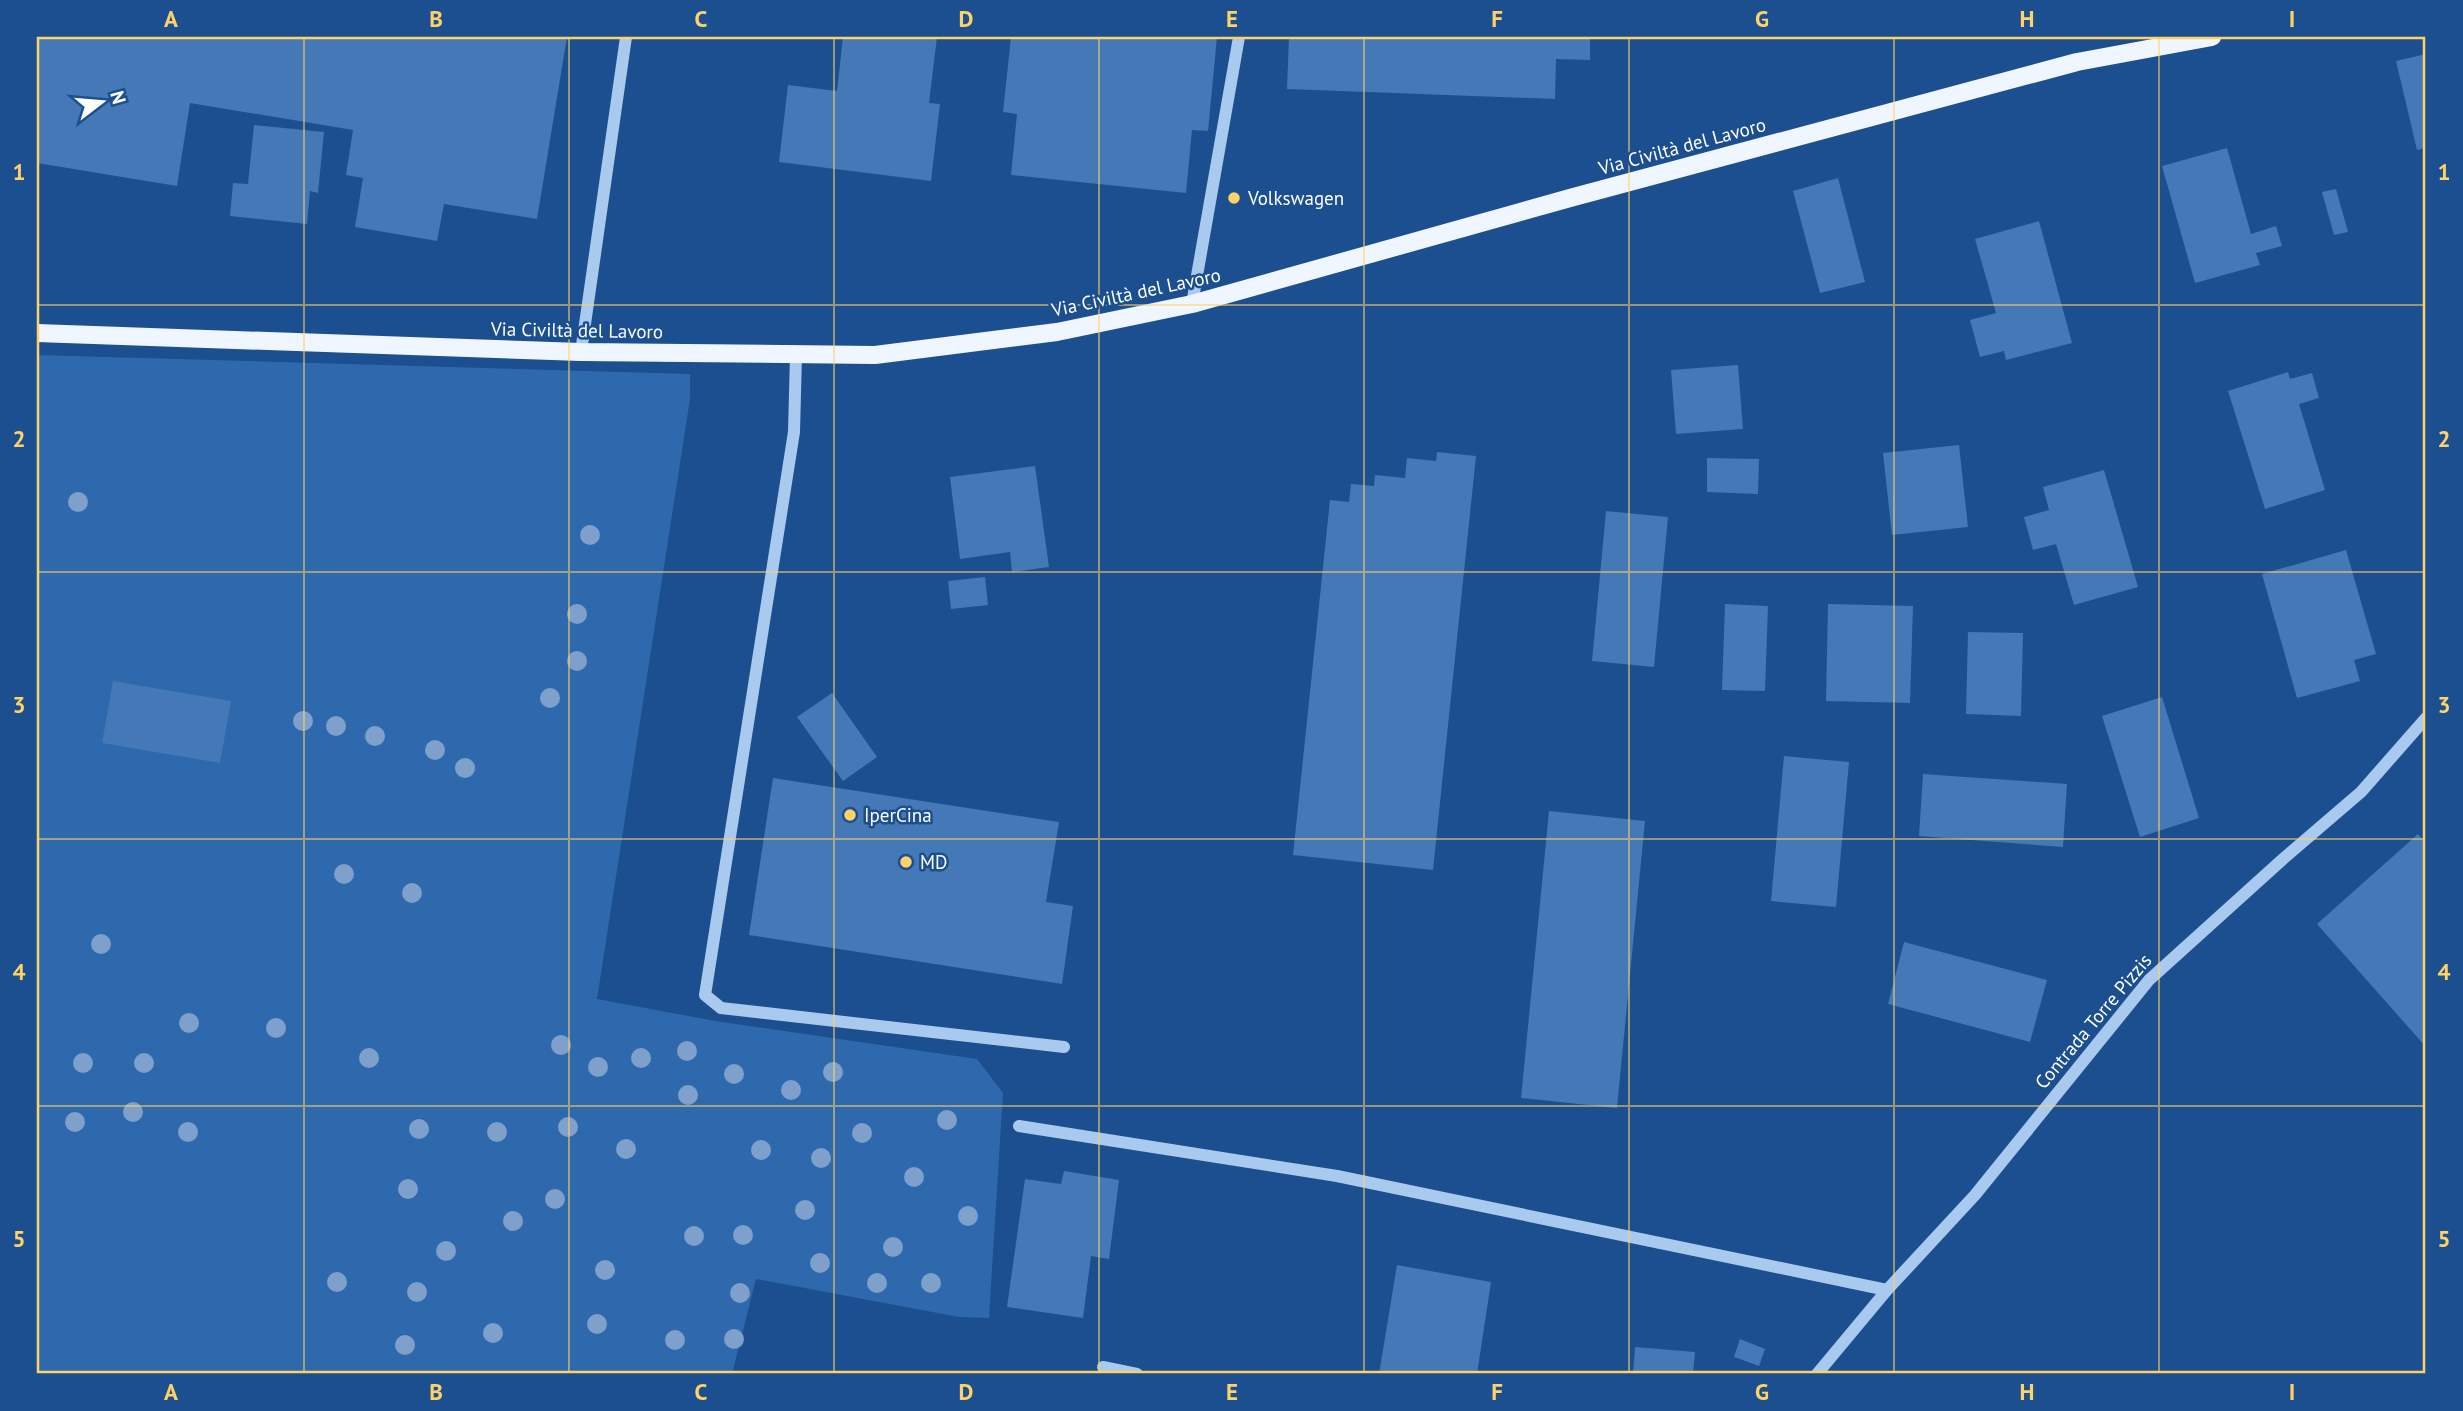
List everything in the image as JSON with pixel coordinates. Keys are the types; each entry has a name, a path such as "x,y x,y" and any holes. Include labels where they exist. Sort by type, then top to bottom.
{"main road":[{"name":"Via Civiltà del Lavoro","path":"37,333 581,352 875,355 1057,332 1192,304 1584,194 2077,62 2212,37"}],"street":[{"path":"581,352 626,37"},
{"path":"1192,304 1239,37"},
{"path":"796,354 794,432 705,995 721,1008 1064,1047"},
{"name":"Contrada Torre Pizzis","path":"1817,1374 1887,1290 1975,1195 2148,980 2361,792 2426,718"},
{"path":"1019,1126 1338,1177 1887,1290"},
{"path":"1103,1367 1137,1374"}],"shaded area":[{"path":"37,355 690,374 690,399 597,999 715,1021 977,1059 1003,1093 989,1318 959,1317 756,1279 732,1374 37,1374"}],"building":[{"path":"37,37 567,37 537,219 444,204 437,241 355,227 363,178 346,175 353,130 190,103 177,186 37,163"},
{"path":"843,37 937,37 929,103 940,104 931,181 779,162 788,85 837,91"},
{"path":"1011,37 1217,37 1208,131 1192,130 1186,193 1011,175 1017,114 1003,112"},
{"path":"1289,37 1590,37 1590,60 1556,59 1555,99 1287,89"},
{"path":"2426,54 2426,148 2417,150 2396,61"},
{"path":"254,125 324,132 318,193 310,191 307,224 230,216 233,183 248,184"},
{"path":"2227,148 2251,234 2276,226 2282,246 2256,253 2260,265 2195,283 2162,166"},
{"path":"1838,178 1865,282 1820,293 1793,191"},
{"path":"2336,189 2348,232 2334,235 2322,192"},
{"path":"2039,221 2072,343 2006,360 2004,351 1980,357 1970,320 1996,313 1975,239"},
{"path":"1738,365 1743,429 1676,434 1671,370"},
{"path":"2288,372 2290,379 2312,373 2319,398 2299,404 2325,490 2265,509 2228,391"},
{"path":"1959,445 1968,527 1892,535 1883,453"},
{"path":"1437,452 1476,456 1433,870 1293,855 1330,500 1349,502 1351,484 1374,486 1375,475 1405,478 1407,458 1436,461"},
{"path":"1707,458 1759,459 1758,494 1707,492"},
{"path":"1035,466 1049,567 1012,572 1010,552 960,559 950,477"},
{"path":"2104,470 2138,587 2074,605 2056,544 2033,550 2024,517 2049,510 2043,487"},
{"path":"1606,511 1668,517 1654,667 1592,661"},
{"path":"2346,550 2376,654 2354,660 2360,681 2297,698 2262,574"},
{"path":"985,577 988,605 951,609 948,581"},
{"path":"1725,604 1768,606 1765,691 1722,690"},
{"path":"1828,604 1913,606 1910,703 1826,701"},
{"path":"1968,632 2023,633 2021,716 1966,714"},
{"path":"113,681 231,701 220,763 102,743"},
{"path":"832,693 877,757 843,781 797,717"},
{"path":"2162,697 2199,818 2140,837 2102,716"},
{"path":"1784,756 1849,762 1836,907 1771,901"},
{"path":"1923,774 2067,784 2063,847 1919,836"},
{"name":"MD","path":"773,778 1059,822 1046,902 1073,906 1062,984 749,935"},
{"path":"1549,811 1645,821 1617,1108 1521,1098"},
{"path":"2418,834 2426,844 2426,1047 2317,924"},
{"path":"1904,942 2047,980 2030,1042 1888,1004"},
{"path":"1064,1171 1119,1180 1109,1259 1091,1256 1083,1318 1007,1307 1025,1179 1061,1184"},
{"path":"1397,1265 1491,1282 1477,1374 1379,1374"},
{"path":"1740,1339 1765,1349 1759,1366 1734,1357"},
{"path":"1635,1347 1695,1352 1693,1374 1633,1374"}],"place":[{"name":"Volkswagen","path":"1234,198"},
{"name":"IperCina","path":"850,815"},
{"name":"MD","path":"906,862"}]}
